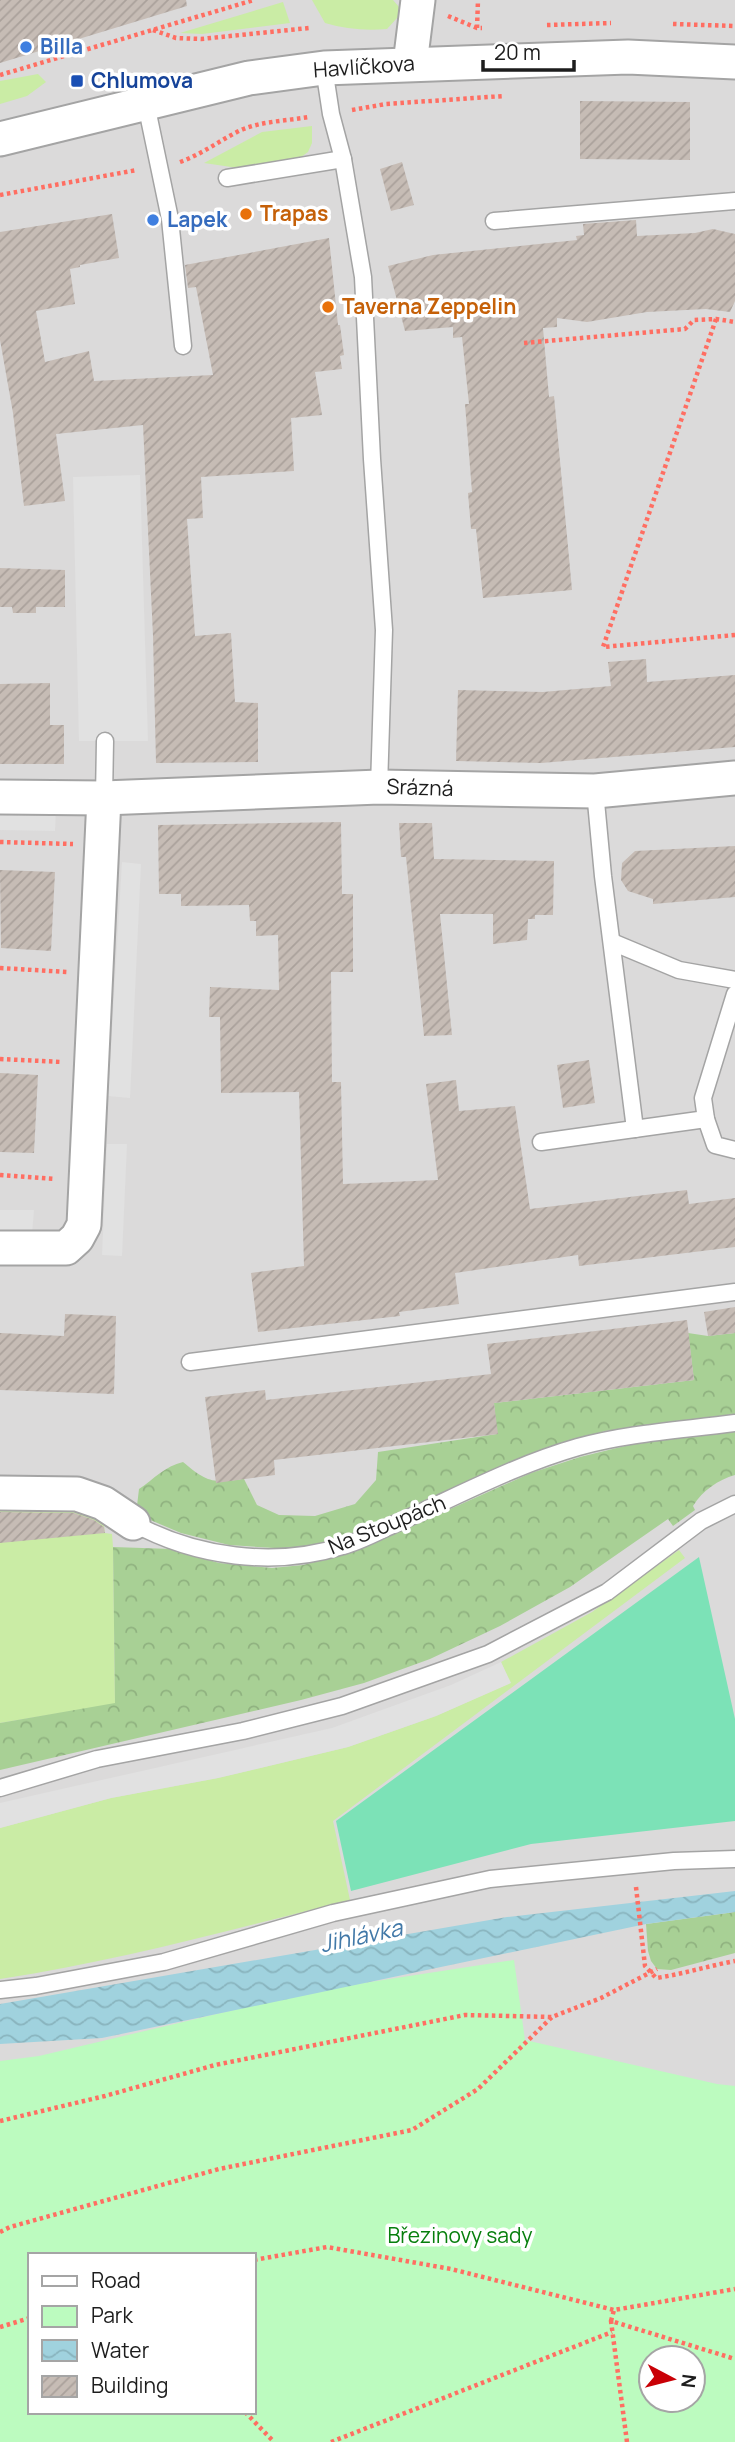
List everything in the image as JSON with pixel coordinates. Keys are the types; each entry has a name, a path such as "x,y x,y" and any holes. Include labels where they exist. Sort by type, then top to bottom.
{"street":[{"path":"410,64 418,0"},
{"name":"Havlíčkova","path":"0,139 249,78 324,68 628,57 735,62"},
{"name":"Srázná","path":"0,797 104,798 379,787 595,791 735,778"},
{"path":"0,1248 66,1248 77,1238 83,1225 104,798"},
{"name":"Na Stoupách","path":"0,1493 89,1496 133,1523"}],"lane":[{"path":"324,68 363,277 384,630 379,787"},
{"path":"146,104 170,219 183,346"},
{"path":"228,178 343,159"},
{"path":"494,221 735,201"},
{"path":"104,798 105,741"},
{"path":"595,791 635,1129"},
{"path":"612,942 680,970 735,981"},
{"path":"735,994 703,1098 706,1119 715,1144 735,1150"},
{"path":"541,1142 706,1119"},
{"path":"190,1362 735,1292"},
{"name":"Na Stoupách","path":"133,1523 160,1537 229,1555 262,1558 306,1555 344,1546 535,1462 578,1447 619,1438 735,1423"},
{"path":"0,1788 97,1759 243,1731 342,1706 488,1654 607,1592 701,1521 735,1504"},
{"path":"0,1990 36,1986 164,1962 334,1913 490,1879 674,1861 735,1858"}],"path":[{"path":"0,75 254,0"},
{"path":"477,28 478,0"},
{"path":"152,30 176,38 201,40 309,28"},
{"path":"0,195 159,166 198,155 239,131 261,124 386,104 505,96"},
{"path":"716,319 603,647 735,635"},
{"path":"524,343 685,328 694,320 735,322"},
{"path":"0,968 95,973"},
{"path":"0,1059 73,1062"},
{"path":"0,1175 55,1179"},
{"path":"635,1882 645,1966 656,1979 735,1961"},
{"path":"0,2121 105,2096 215,2064 465,2015 552,2017 601,1998 657,1969"},
{"path":"0,2232 219,2169 412,2130 478,2090 552,2017"},
{"path":"256,2260 327,2247 451,2269 614,2310 735,2288"},
{"path":"614,2310 612,2332 627,2442"},
{"path":"0,2327 28,2319"},
{"path":"611,2321 735,2359"},
{"path":"331,2442 612,2332"},
{"path":"247,2414 274,2442"}],"shaded area":[{"path":"0,0 735,0 735,2442 0,2442"},
{"path":"140,475 148,741 79,741 73,477"},
{"path":"56,809 55,831 0,830 0,810"},
{"path":"122,862 141,864 130,1098 108,1096"},
{"path":"107,1144 127,1144 122,1256 102,1255"},
{"path":"0,1210 34,1210 32,1234 0,1234"},
{"path":"501,1662 511,1683 436,1716 348,1747 218,1778 111,1798 0,1828 0,1803 332,1728 451,1685"}],"green space":[{"path":"312,0 393,0 399,7 398,17 387,29 340,27 325,23"},
{"path":"283,2 290,23 202,34 180,33"},
{"path":"38,74 46,82 27,96 0,104 0,81"},
{"path":"312,126 312,143 308,152 297,160 238,168 204,163 262,132"},
{"path":"688,1333 708,1336 735,1333 735,1414 605,1431 508,1463 371,1526 329,1542 290,1549 229,1545 181,1533 136,1514 139,1489 165,1470 183,1462 211,1480 244,1479 257,1505 279,1515 315,1516 355,1504 376,1480 378,1452 497,1434 494,1403 694,1380"},
{"path":"735,1430 735,1475 706,1490 693,1506 695,1510 673,1526 668,1519 570,1587 500,1626 430,1659 364,1683 301,1700 0,1770 0,1723 115,1703 113,1547 172,1549 219,1563 272,1568 303,1565 356,1551 531,1473 580,1457 629,1445"},
{"path":"25,1502 25,1511 82,1506 102,1510 105,1533 112,1534 113,1547 115,1704 0,1723 0,1503"},
{"path":"679,1550 685,1558 333,1821 350,1900 132,1954 0,1979 0,1828 111,1798 218,1778 348,1747 436,1716 510,1683 501,1662 592,1612"},
{"path":"699,1557 735,1719 735,1821 531,1844 351,1891 336,1821"},
{"path":"735,1912 735,1953 671,1970 657,1969 651,1961 646,1924"},
{"name":"Březinovy sady","path":"514,1960 525,2040 735,2086 735,2442 0,2442 0,2061 39,2056 318,1990"}],"water":[{"path":"735,1891 735,1912 646,1924 102,2038 0,2044 0,2004 507,1917"}],"building":[{"name":"Billa","path":"0,0 186,0 187,6 0,63"},
{"path":"580,101 690,102 690,160 580,159"},
{"path":"402,162 414,205 391,211 380,169"},
{"path":"112,214 119,258 70,269 75,304 36,311 45,362 89,351 94,381 213,375 196,287 188,288 185,265 329,238 338,325 344,355 340,356 342,369 315,372 322,415 291,418 294,471 201,477 203,518 187,519 195,636 231,633 235,702 258,703 258,762 156,763 143,425 56,434 65,501 24,506 13,413 0,340 0,232"},
{"path":"636,220 637,236 695,233 713,229 735,234 735,301 730,312 706,309 647,312 587,322 557,318 557,327 543,328 549,397 554,396 572,590 483,598 476,529 471,529 468,493 472,492 465,404 469,404 462,337 453,338 453,327 405,331 388,266 433,255 577,240 576,236 584,235 583,224"},
{"path":"0,568 65,570 65,607 36,607 36,613 13,613 12,607 0,607"},
{"path":"646,659 647,682 735,675 735,747 541,763 456,761 458,690 543,692 611,686 608,662"},
{"path":"50,683 50,725 64,725 64,764 0,764 0,684"},
{"path":"341,822 342,894 353,894 353,972 331,972 332,1082 341,1082 343,1184 438,1180 426,1084 456,1080 459,1111 515,1106 530,1209 687,1190 689,1204 735,1198 735,1247 579,1266 578,1255 455,1273 459,1304 399,1312 400,1316 258,1332 251,1273 304,1266 299,1092 221,1093 220,1017 209,1017 210,987 279,990 278,935 256,936 256,921 250,921 249,905 181,906 181,894 159,894 158,825"},
{"path":"399,823 432,823 434,859 554,861 553,915 535,915 535,919 528,919 527,940 493,944 493,914 440,914 452,1035 424,1036 406,857 401,857"},
{"path":"735,846 735,897 653,904 653,899 628,891 621,880 622,863 635,851"},
{"path":"0,870 55,872 51,951 1,948"},
{"path":"589,1060 595,1103 563,1108 557,1065"},
{"path":"0,1073 38,1075 34,1153 0,1152"},
{"path":"735,1307 735,1333 708,1336 704,1312"},
{"path":"65,1314 116,1316 114,1394 0,1390 0,1333 64,1336"},
{"path":"687,1320 694,1380 494,1403 498,1434 274,1460 275,1475 216,1483 205,1397 265,1390 266,1400 491,1374 487,1344"},
{"path":"0,1512 74,1513 94,1520 104,1527 105,1533 0,1543"}],"place":[{"name":"Billa","path":"26,47"},
{"name":"Chlumova","path":"77,81"},
{"name":"Trapas","path":"246,214"},
{"name":"Lapek","path":"153,220"},
{"name":"Taverna Zeppelin","path":"328,307"}],"water label":[{"name":"Jihlávka","path":"361,1936"}]}
